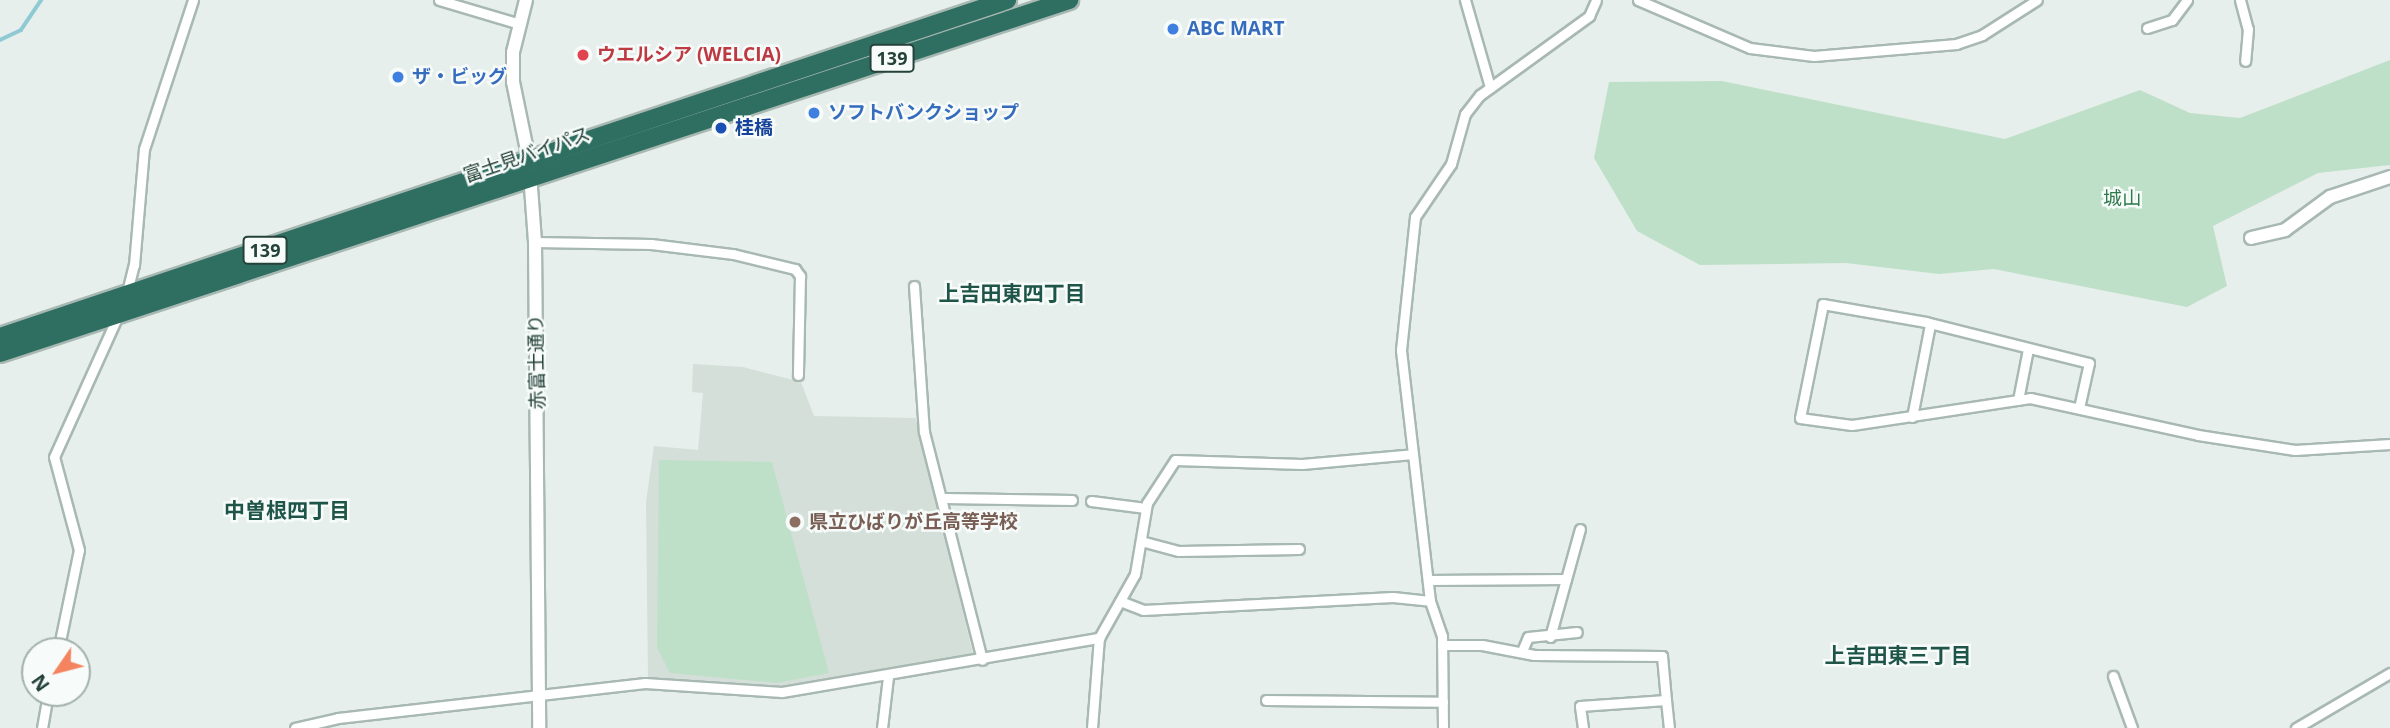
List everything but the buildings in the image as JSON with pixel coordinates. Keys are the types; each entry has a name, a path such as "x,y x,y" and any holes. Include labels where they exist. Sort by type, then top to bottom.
{"highway":[{"name":"富士見バイパス","path":"0,353 118,314 1007,0"},
{"name":"富士見バイパス","path":"0,337 1069,0"}],"street":[{"path":"61,637 79,550 54,457 126,297 134,265 144,149 193,0"},
{"path":"439,0 520,24"},
{"name":"赤富士通り","path":"526,0 520,24 513,82 529,169 535,242 539,728"},
{"path":"1465,0 1490,87"},
{"path":"1443,728 1442,645 1430,601 1401,350 1415,217 1451,164 1465,114 1490,87 1589,16 1596,0"},
{"path":"1637,0 1750,48 1814,55 1956,44 1982,35 2037,0"},
{"path":"2147,28 2172,20 2187,0"},
{"path":"2240,0 2248,29 2245,61"},
{"path":"2251,238 2285,230 2330,197 2390,177"},
{"path":"535,242 650,244 733,254 795,269 800,276 798,375"},
{"path":"914,286 924,432 944,498 982,660"},
{"path":"2079,408 2089,363 1930,324 1823,304 1800,418 1852,425 2030,398 2079,408 2295,450 2341,451 2390,444"},
{"path":"1912,417 1930,324"},
{"path":"2018,400 2028,349"},
{"path":"1093,728 1099,638 1135,574 1146,508 1175,460 1302,464 1413,454"},
{"path":"944,498 1072,500"},
{"path":"1091,501 1146,508"},
{"path":"1550,637 1580,529"},
{"path":"1141,541 1179,551 1299,549"},
{"path":"1428,580 1566,579"},
{"path":"1120,601 1143,610 1393,597 1430,601"},
{"path":"1522,650 1528,637 1550,637 1577,632"},
{"path":"295,728 338,718 645,683 782,692 888,677 1099,638"},
{"path":"1442,645 1662,656 1669,728"},
{"path":"2295,728 2390,673"},
{"path":"2113,676 2132,728"},
{"path":"882,728 888,677"},
{"path":"1583,728 1580,706 1667,699"},
{"path":"1266,700 1443,702"},
{"path":"42,728 46,707"}],"shaded area":[{"name":"県立ひばりが丘高等学校","path":"693,364 743,367 801,382 814,416 916,418 973,654 776,687 648,679 646,502 654,446 698,450 703,393 692,392"}],"green space":[{"name":"城山","path":"2390,60 2390,165 2318,173 2213,226 2227,286 2187,307 1994,269 1939,274 1846,263 1700,265 1637,231 1594,158 1609,82 1722,81 2005,139 2140,90 2190,113 2240,118"},
{"path":"659,460 772,462 829,673 777,683 670,673 657,648"}],"waterway":[{"path":"0,40 21,30 41,0"}],"place":[{"name":"ABC MART","path":"1173,29"},
{"name":"ウエルシア (WELCIA)","path":"583,55"},
{"name":"ザ・ビッグ","path":"398,77"},
{"name":"ソフトバンクショップ","path":"814,113"},
{"name":"桂橋","path":"721,128"},
{"name":"県立ひばりが丘高等学校","path":"795,522"}],"district":[{"name":"上吉田東四丁目","path":"1012,293"},
{"name":"中曽根四丁目","path":"287,510"},
{"name":"上吉田東三丁目","path":"1898,655"}]}
